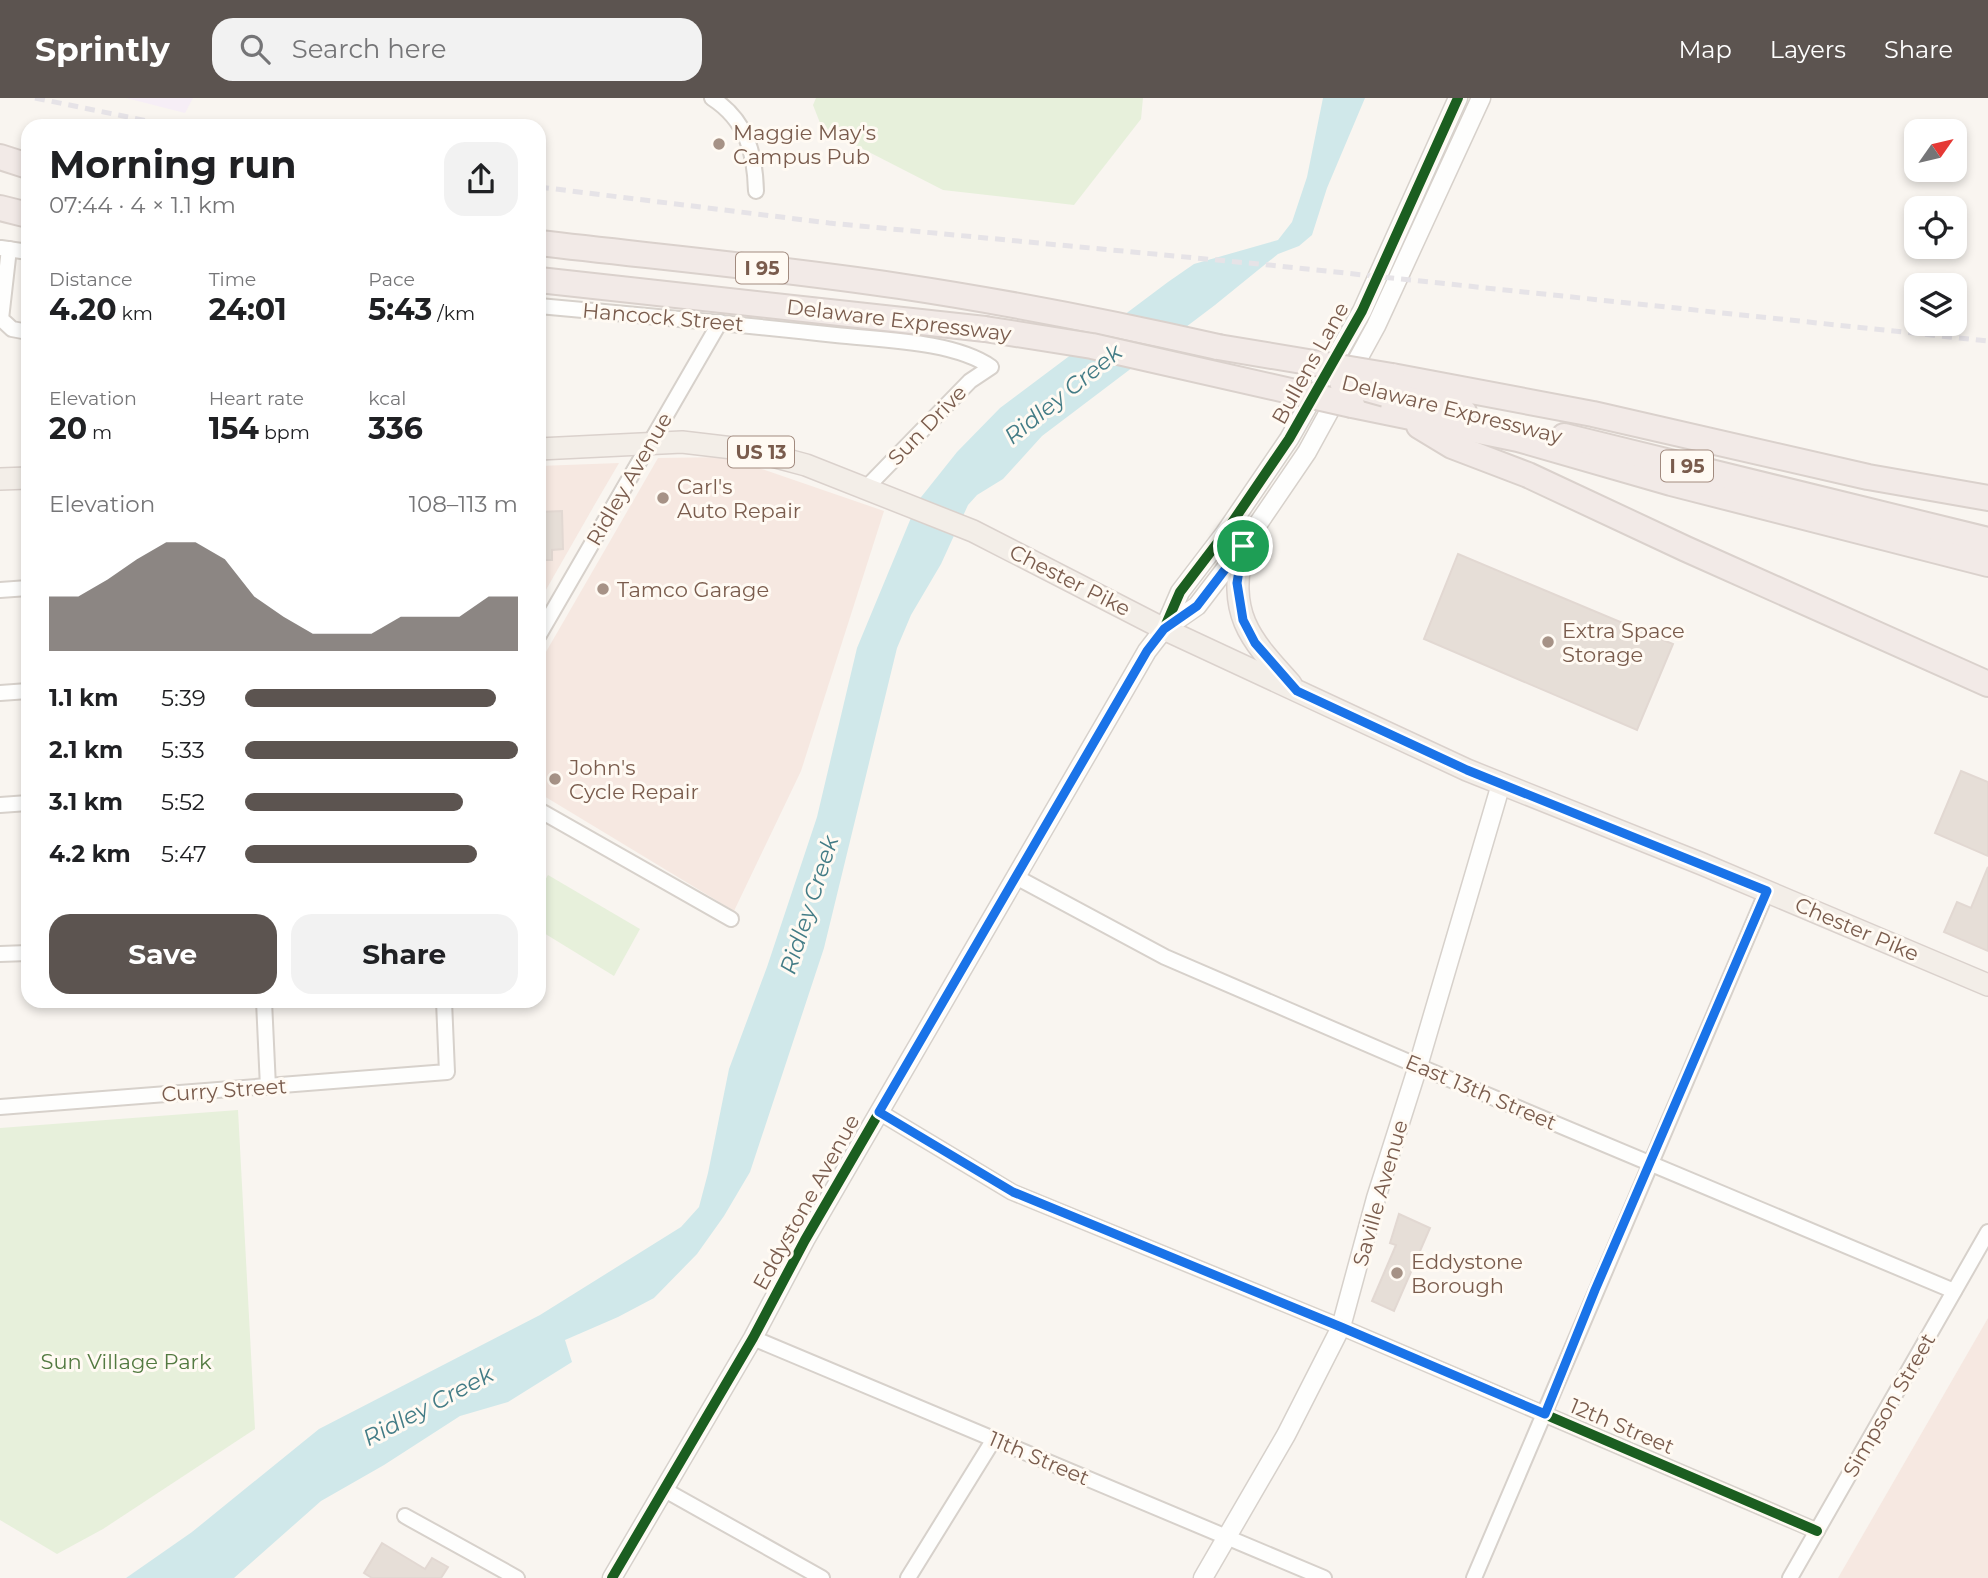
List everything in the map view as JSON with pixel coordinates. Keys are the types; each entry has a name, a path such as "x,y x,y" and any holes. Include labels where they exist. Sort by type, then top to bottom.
{"highway":[{"path":"0,158 21,164"},
{"path":"0,171 21,176"},
{"path":"0,208 21,213"},
{"path":"0,216 21,220"},
{"name":"Delaware Expressway","path":"546,244 711,261 984,299 1091,318 1218,347 1671,483 1988,564"},
{"name":"Delaware Expressway","path":"546,280 985,328 1390,399 1988,540"},
{"path":"1390,399 1593,414 1868,477 1988,498"},
{"path":"1390,399 1452,446 1539,480 1988,684"}],"main road":[{"name":"US 13","path":"546,449 690,442 750,450 806,465 866,488"},
{"path":"0,479 21,478"},
{"name":"Chester Pike","path":"866,488 961,526 1164,629 1501,784 1767,891 1988,985"},
{"path":"1243,546 1237,583 1243,620 1255,643 1297,691"}],"street":[{"path":"712,98 734,116 746,136 755,164 756,191"},
{"name":"Bullens Lane","path":"1164,629 1180,592 1225,533 1289,439 1362,311 1458,98"},
{"name":"Bullens Lane","path":"1164,629 1197,606 1243,546 1307,452 1364,349 1480,98"},
{"path":"5,249 1,319 12,329 21,331"},
{"name":"Hancock Street","path":"546,307 719,322 942,348 973,356 991,367"},
{"name":"Ridley Avenue","path":"546,623 719,322"},
{"name":"Sun Drive","path":"866,488 970,380 991,367"},
{"path":"0,590 21,588"},
{"name":"Eddystone Avenue","path":"612,1578 753,1338 805,1240 1147,651 1164,629"},
{"path":"0,693 21,692"},
{"name":"Saville Avenue","path":"1203,1578 1286,1435 1341,1327 1376,1198 1501,784"},
{"path":"0,805 21,804"},
{"path":"546,814 731,919"},
{"name":"East 13th Street","path":"1016,877 1164,957 1954,1291"},
{"path":"1474,1578 1767,891"},
{"path":"0,954 21,953"},
{"path":"264,1008 268,1087"},
{"name":"Curry Street","path":"0,1107 447,1073 443,1008"},
{"name":"12th Street","path":"879,1112 1013,1192 1341,1327 1817,1531"},
{"name":"Simpson Street","path":"1790,1578 1988,1232"},
{"name":"11th Street","path":"753,1338 1324,1578"},
{"path":"908,1578 993,1439"},
{"path":"663,1489 822,1578"},
{"path":"405,1516 517,1578"}],"shaded area":[{"path":"126,98 193,98 185,113"},
{"path":"727,457 884,511 801,771 734,911 546,797 546,652 658,458"},
{"path":"619,463 546,590 546,466"},
{"path":"1988,1318 1988,1578 1838,1578"}],"green space":[{"path":"816,98 1143,98 1141,119 1074,205 943,190 822,128 813,105"},
{"path":"548,875 640,929 614,976 546,934"},
{"name":"Sun Village Park","path":"238,1110 255,1429 103,1529 57,1554 0,1520 0,1128"}],"water":[{"name":"Ridley Creek","path":"1323,98 1365,98 1327,188 1312,235 1299,246 1278,254 1042,436 1003,479 977,495 968,505 941,564 911,615 897,648 824,948 750,1172 697,1254 654,1298 565,1340 572,1362 508,1402 460,1416 384,1465 321,1501 234,1578 126,1578 192,1532 319,1429 540,1315 681,1227 699,1207 729,1069 767,967 817,817 857,648 918,501 957,452 1000,408 1168,282 1194,264 1278,240 1292,222 1307,177"}],"building":[{"path":"562,511 563,549 552,550 552,560 546,560 546,512"},
{"name":"Extra Space Storage","path":"1458,554 1673,644 1637,730 1424,639"},
{"path":"1961,771 1988,782 1988,856 1935,833"},
{"path":"1988,867 1988,951 1944,932 1957,902 1971,908"},
{"name":"Eddystone Borough","path":"1399,1214 1430,1228 1394,1311 1372,1301 1396,1245 1390,1243"},
{"path":"382,1543 425,1569 432,1558 448,1567 441,1578 372,1578 364,1573"}],"railway":[{"path":"35,98 138,119"},
{"path":"546,188 829,223 1269,265 1988,341"}],"cycle path":[{"path":"612,1578 753,1338 805,1240 1147,651 1164,629 1180,592 1225,533 1289,439 1362,311 1458,98"},
{"path":"879,1112 1012,1192 1341,1327 1817,1531"}],"place":[{"name":"Maggie May's Campus Pub","path":"719,144"},
{"name":"Carl's Auto Repair","path":"663,498"},
{"name":"Tamco Garage","path":"603,589"},
{"name":"Extra Space Storage","path":"1548,642"},
{"name":"John's Cycle Repair","path":"555,779"},
{"name":"Eddystone Borough","path":"1397,1273"}],"route":[{"path":"1243,546 1237,583 1243,620 1255,643 1297,691 1467,770 1767,891 1595,1290 1545,1414 1013,1192 879,1112 1147,651 1164,629 1197,606 1243,546"}]}
